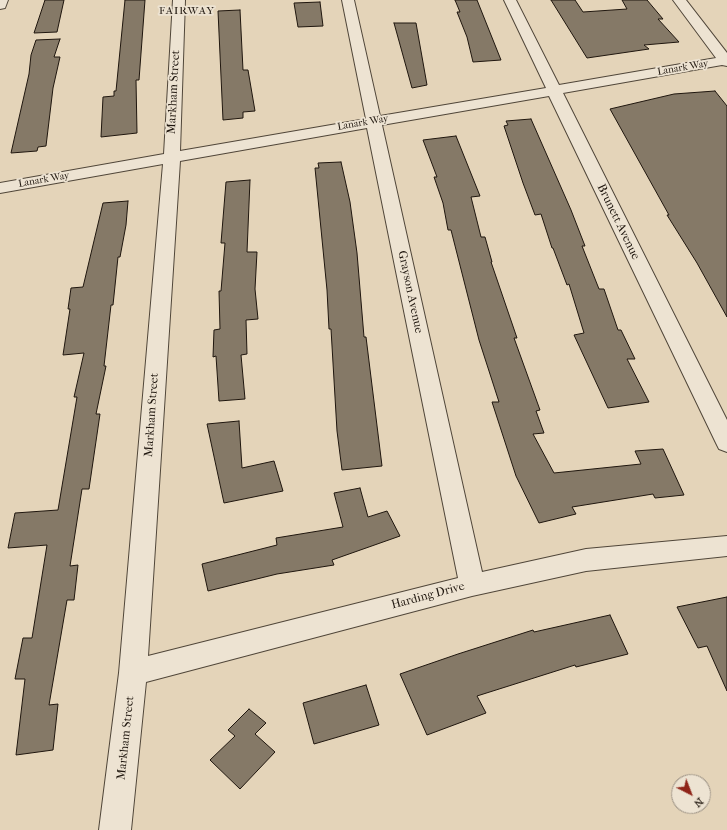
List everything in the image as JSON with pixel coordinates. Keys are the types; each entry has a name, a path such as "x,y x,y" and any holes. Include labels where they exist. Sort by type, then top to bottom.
{"street":[{"path":"0,5 2,0"},
{"name":"Markham Street","path":"115,830 133,673 170,158 179,0"},
{"name":"Grayson Avenue","path":"348,0 375,121 472,585"},
{"name":"Brunett Avenue","path":"510,0 727,443"},
{"path":"678,0 727,60"},
{"name":"Lanark Way","path":"0,188 727,60"},
{"name":"Harding Drive","path":"133,673 472,585 586,560 727,546"}],"building":[{"path":"45,0 64,0 57,32 34,33"},
{"path":"125,0 145,0 139,80 136,80 137,133 101,137 103,97 114,96 114,91 116,91"},
{"path":"455,0 477,0 501,60 473,62 467,37 457,12 460,12"},
{"path":"551,0 575,0 583,12 627,9 622,0 647,0 663,19 658,19 679,42 644,45 649,49 587,58"},
{"path":"320,2 323,26 298,27 294,3"},
{"path":"240,10 243,70 248,70 255,111 243,112 243,118 223,120 218,11"},
{"path":"394,23 416,23 427,85 412,88"},
{"path":"60,39 54,57 60,57 53,88 46,146 38,147 37,151 11,153 29,74 31,55 36,40"},
{"path":"715,91 727,106 727,317 697,263 667,215 669,215 610,109 674,94"},
{"path":"531,119 571,210 585,246 582,246 599,289 604,289 618,330 621,330 635,359 627,359 649,402 608,408 574,335 584,333 569,284 567,285 552,248 541,214 535,215 504,126 508,125 506,121"},
{"path":"456,136 480,196 471,197 481,237 485,237 491,262 517,338 514,338 540,410 536,411 544,433 533,434 554,473 641,464 635,451 663,449 684,495 655,498 653,494 572,507 576,514 539,523 516,476 492,402 499,402 479,340 451,230 448,230 443,203 434,177 437,177 423,140"},
{"path":"341,162 350,202 357,253 364,337 366,337 382,466 342,470 337,431 331,329 329,329 327,290 315,168 319,168 318,163"},
{"path":"250,180 247,252 257,252 255,289 258,319 246,320 247,354 241,355 245,399 219,401 216,356 213,357 214,330 220,329 219,291 221,291 225,243 221,243 226,182"},
{"path":"128,201 126,225 120,257 118,257 113,305 111,305 104,366 106,366 96,414 100,414 89,489 82,489 70,566 78,565 74,600 67,600 49,705 58,704 53,750 16,755 25,679 15,679 23,638 32,638 47,545 8,548 15,513 58,510 77,397 74,397 84,353 63,355 70,309 68,309 71,288 83,287 103,203"},
{"path":"239,421 242,468 274,461 283,491 224,503 207,424"},
{"path":"360,488 368,517 387,511 400,536 332,560 334,565 277,574 208,591 202,564 277,545 276,538 343,527 334,493"},
{"path":"727,597 727,691 707,646 698,648 677,607"},
{"path":"610,615 628,654 576,667 575,665 477,696 486,713 427,735 400,674 533,630 534,632"},
{"path":"366,685 379,725 314,744 303,703"},
{"path":"249,709 266,723 255,734 275,752 240,789 210,760 235,736 228,730"}],"district":[{"name":"FAIRWAY","path":"187,11"}]}
